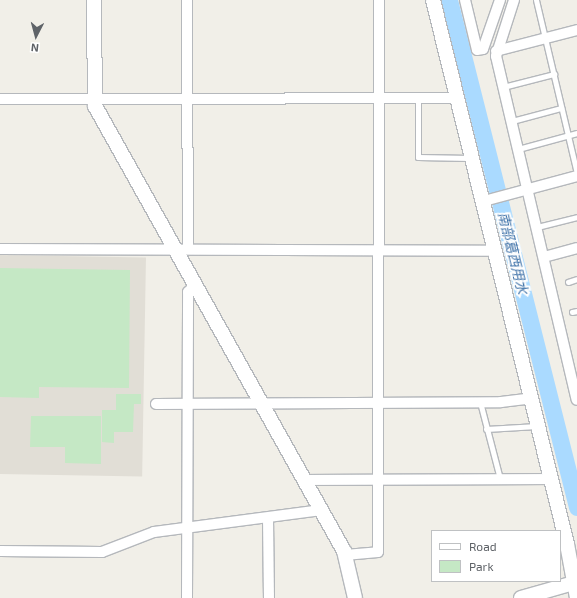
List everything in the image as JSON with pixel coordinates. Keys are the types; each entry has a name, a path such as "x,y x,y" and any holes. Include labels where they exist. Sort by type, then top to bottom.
{"street":[{"path":"94,0 94,98 182,249 195,285 322,510 345,555 355,598"},
{"path":"182,249 187,97 187,0"},
{"path":"345,555 378,552 379,0"},
{"path":"433,0 472,158 487,200 495,251 577,582 577,598"},
{"path":"465,0 477,50 484,49 500,0"},
{"path":"514,0 496,51 503,87 577,400"},
{"path":"496,51 577,30"},
{"path":"0,98 458,98"},
{"path":"487,200 577,176"},
{"path":"544,257 577,248"},
{"path":"0,249 495,251"},
{"path":"187,598 188,292 195,285"},
{"path":"156,404 261,401 480,402 532,398"},
{"path":"305,480 552,479"},
{"path":"0,551 102,552 154,532 187,530 322,510"},
{"path":"268,518 269,598"},
{"path":"521,598 577,582"}],"lane":[{"path":"536,0 577,173"},
{"path":"503,87 554,74"},
{"path":"418,99 418,158 472,158"},
{"path":"512,121 562,108"},
{"path":"518,149 577,133"},
{"path":"537,227 577,217"},
{"path":"568,282 577,279"},
{"path":"480,402 500,479"},
{"path":"486,429 539,426"}],"shaded area":[{"path":"0,255 146,258 142,477 0,474"}],"green space":[{"path":"0,268 130,270 129,388 39,387 39,398 0,397"},
{"path":"116,394 141,394 141,404 134,404 133,432 114,432 114,443 102,442 102,410 116,410"},
{"path":"31,416 101,416 101,464 65,463 65,447 30,447"}],"waterway":[{"name":"南部葛西用水","path":"449,0 577,507"}]}
